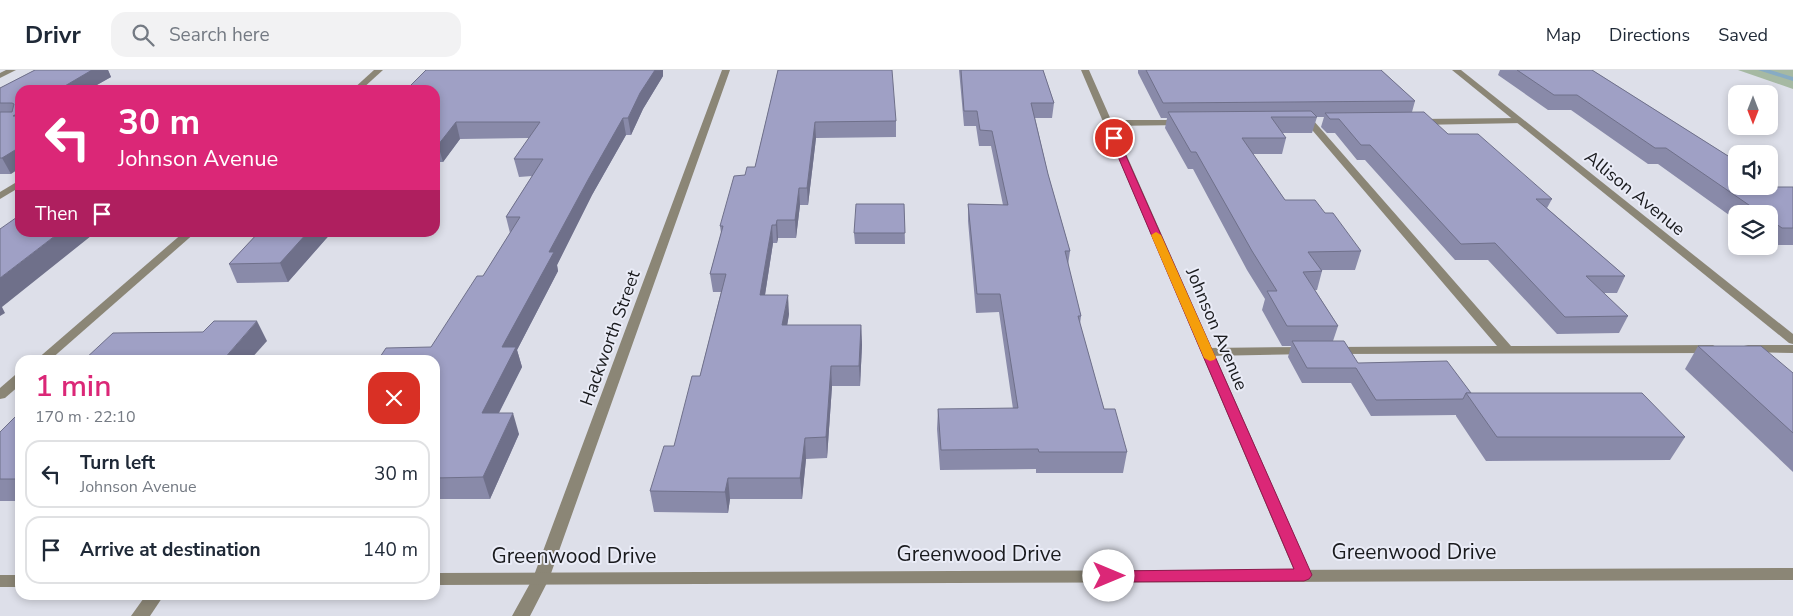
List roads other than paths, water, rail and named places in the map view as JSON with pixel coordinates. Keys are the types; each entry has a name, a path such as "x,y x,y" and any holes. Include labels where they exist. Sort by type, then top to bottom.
{"street":[{"path":"0,76 12,70"},
{"path":"362,85 379,70"},
{"name":"Hackworth Street","path":"521,616 541,578 726,70"},
{"name":"Johnson Avenue","path":"1085,70 1304,575"},
{"name":"Allison Avenue","path":"1456,70 1793,340"},
{"path":"1405,122 1520,121"},
{"path":"1309,122 1507,350"},
{"path":"1108,123 1194,123"},
{"path":"0,196 15,187"},
{"path":"48,355 185,237"},
{"path":"1207,352 1793,349"},
{"path":"0,395 15,382"},
{"name":"Greenwood Drive","path":"440,579 1793,574"},
{"path":"0,581 15,581"},
{"path":"140,616 152,600"}],"waterway":[{"path":"1762,70 1793,79"}]}
